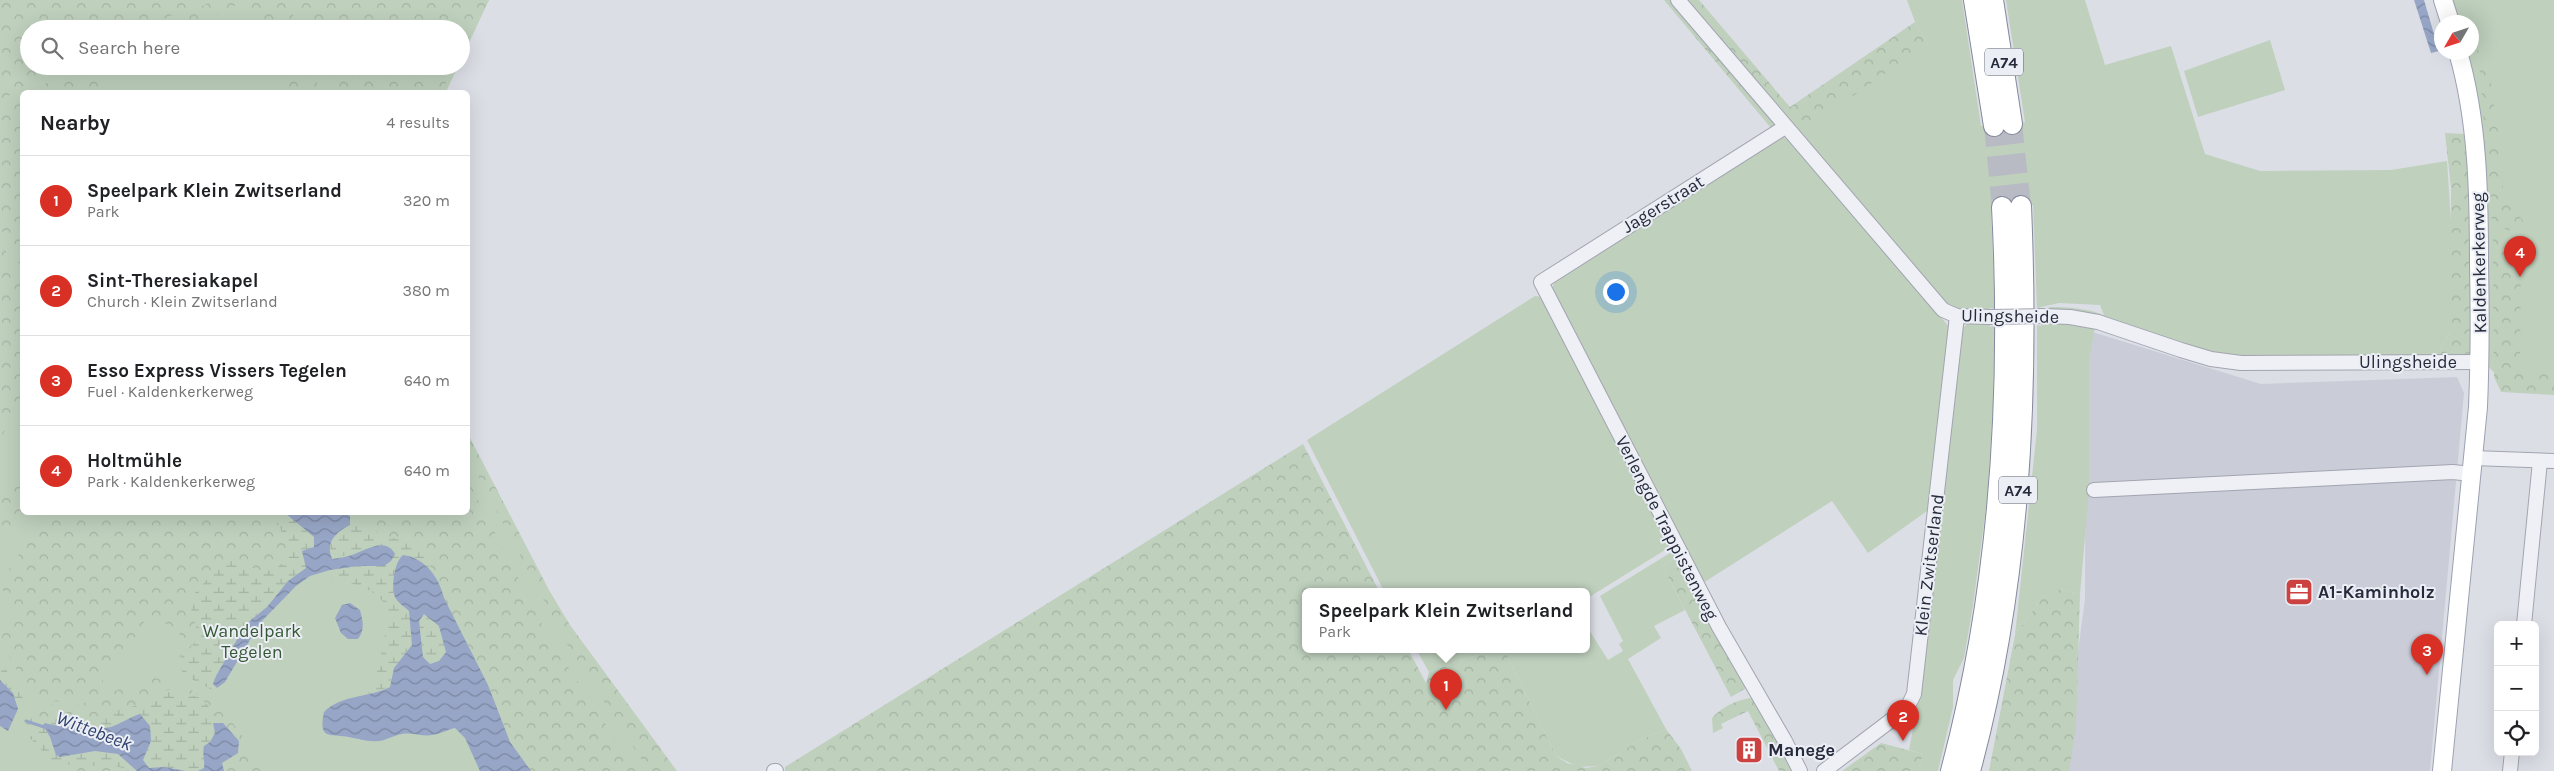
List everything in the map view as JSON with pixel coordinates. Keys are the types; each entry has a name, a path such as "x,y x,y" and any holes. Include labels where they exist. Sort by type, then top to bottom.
{"highway":[{"name":"A74","path":"1974,0 2003,125 1993,0"},
{"name":"A74","path":"1951,771 1970,690 1992,571 2003,450 2006,286 2012,207 2025,358 2017,494 2009,578 1989,691 1970,771"}],"main road":[{"path":"2443,0 2448,15"},
{"name":"Kaldenkerkerweg","path":"2442,771 2472,466 2480,362 2478,188 2473,128 2460,60"}],"street":[{"name":"Ulingsheide","path":"1678,0 1943,310 1957,316 2070,317 2098,322 2203,357 2241,362 2480,362"},
{"name":"Jagerstraat","path":"1540,282 1785,127"},
{"name":"Verlengde Trappistenweg","path":"1540,282 1719,627 1785,741 1800,771"},
{"name":"Klein Zwitserland","path":"1824,771 1898,715 1908,706 1914,694 1957,316"},
{"path":"2094,490 2454,472 2472,466 2547,461 2525,621"},
{"path":"2510,771 2512,756"}],"shaded area":[{"path":"2086,330 2261,384 2457,377 2464,393 2430,771 2062,771 2085,599"}],"green space":[{"name":"Wandelpark Tegelen","path":"0,0 489,0 470,41 470,20 20,20 20,75 454,75 447,90 20,90 20,515 470,515 470,455 557,612 666,771 0,771"},
{"path":"0,0 142,0 148,15 154,12 149,0 203,0 162,20 20,20 20,75 51,75 0,100"},
{"path":"214,0 288,0 295,20 251,20 244,1 207,20 175,20"},
{"path":"295,0 489,0 470,36 470,20 301,20"},
{"path":"1664,0 1675,0 1777,124 1771,128"},
{"path":"1687,0 1699,0 1790,107 1915,22 1928,44 1814,123 1787,119"},
{"path":"1907,0 1962,0 1981,126 2025,122 2006,0 2085,0 2105,65 2171,46 2205,154 2260,171 2391,170 2447,161 2452,236 2451,332 2442,345 2440,357 2241,358 2212,354 2048,312 2049,307 2063,307 2084,309 2104,315 2100,305 2059,303 2037,308 2033,205 1991,209 1995,309 1990,308 1990,311 1957,310 1943,302 1787,119 1928,44 1915,22"},
{"path":"2450,0 2554,0 2554,391 2499,378 2487,365 2487,184 2473,74 2469,60 2479,60 2479,15 2455,15"},
{"path":"2270,40 2285,90 2198,117 2184,71"},
{"path":"2479,52 2489,70 2501,153 2503,194 2506,202 2528,226 2519,231 2510,231 2492,224 2480,73 2477,60 2479,60"},
{"path":"63,75 103,75 99,80 103,90 32,90"},
{"path":"271,75 314,75 319,90 276,90"},
{"path":"320,75 450,75 442,90 325,90"},
{"path":"20,96 20,265 0,227 0,106"},
{"path":"2445,133 2464,134 2468,171 2472,354 2468,357 2440,357 2442,345 2451,332 2451,188"},
{"path":"1782,136 1790,141 1950,328 1927,511 1868,553 1832,501 1703,583 1552,292 1554,280"},
{"path":"0,239 20,280 20,409 0,438"},
{"path":"2493,239 2510,242 2521,255 2520,364 2523,369 2554,369 2554,395 2501,392 2494,377"},
{"path":"1535,296 1542,297 1673,545 1590,597 1590,588 1382,588 1307,440"},
{"path":"2041,321 2095,327 2089,361 2089,491 2080,594 2060,589 2043,597 2015,635 2037,430 2037,325 2041,326"},
{"path":"1969,322 1990,322 1990,327 1995,325 1993,408 1987,501 1964,658 1953,680 1953,707 1938,771 1918,771 1923,754 1909,750 1920,692 1960,331"},
{"path":"470,438 549,590 570,625 677,771 649,771 568,646 470,461"},
{"path":"1303,444 1377,588 1302,588 1302,653 1410,653 1426,683 1429,672 1483,653 1506,653 1556,756 1567,763 1586,768 1598,766 1640,740 1666,729 1681,749 1692,771 785,771 785,767"},
{"path":"0,484 20,486 20,515 24,515 0,546"},
{"path":"470,484 548,636 636,771 531,771 510,742 488,685 444,598 430,566 427,554 408,540 391,538 367,527 357,515 470,515"},
{"path":"58,515 276,515 289,554 278,568 271,570 264,571 249,567 235,557 218,567 188,601 194,619 195,633 194,640 181,662 178,648 180,630 147,616 137,635 106,666 100,694 63,701 45,700 29,692 0,641 13,613 5,600 3,584 5,576 18,555"},
{"path":"276,515 288,515 315,537 314,548 306,568 288,581 267,607 246,624 216,676 213,684 217,688 216,692 182,674 183,661 193,645 196,634 195,623 188,601 218,567 235,557 257,569 271,570 284,562 289,553"},
{"path":"357,515 367,527 391,538 408,540 427,554 429,568 413,556 398,559 396,599 409,611 412,645 394,668 390,687 363,695 376,675 380,661 387,624 387,610 379,597 372,592 356,584 332,581 330,570 358,566 384,566 361,551 332,559 330,547 332,541 350,516"},
{"path":"1675,550 1679,556 1662,566 1685,610 1654,626 1661,638 1628,659 1666,729 1640,740 1598,766 1578,767 1556,756 1506,653 1590,653 1590,631 1608,660 1623,651 1619,644 1623,641 1600,596"},
{"path":"1679,556 1748,687 1731,697 1662,566"},
{"path":"2060,589 2080,594 2076,728 2069,771 1989,771 2015,635 2043,597"},
{"path":"424,614 439,626 446,652 439,661 430,664 423,657 419,621"},
{"path":"1418,653 1483,653 1429,672"},
{"path":"0,661 22,694 23,704 18,709 13,693 0,680"},
{"path":"155,678 192,690 221,711 244,738 264,771 224,771 222,763 235,755 238,748 233,734 156,693 135,706 110,714 72,719 33,717 29,718 25,723 22,722 28,712 35,707 81,704 136,683"},
{"path":"172,689 201,698 223,723 213,724 215,733 203,751 206,758 204,769 149,768 143,760 151,741 124,719 105,727 45,723 43,725 50,737 56,755 60,757 95,751 118,754 137,771 119,767 59,764 52,761 28,736 25,723 29,718 36,716 54,719 89,718 142,704 156,693"},
{"path":"1750,698 1759,702 1793,771 1779,771 1748,711 1721,724 1723,728 1713,733 1712,718 1720,710"},
{"path":"1881,743 1923,754 1918,771 1842,771"},
{"path":"59,764 119,767 130,771 60,771"}],"water":[{"path":"2414,0 2424,0 2434,34 2434,52 2431,53"},
{"path":"287,515 349,515 350,525 336,534 331,543 330,553 332,559 350,556 380,545 391,549 395,554 391,561 384,566 358,566 330,570 310,576 296,586 260,623 225,682 217,688 213,684 216,676 246,624 267,607 288,581 306,568 302,551 314,547 314,537"},
{"path":"403,555 418,560 435,576 444,598 488,685 510,742 531,771 480,771 465,738 455,728 432,735 396,735 375,741 331,735 324,732 324,712 331,706 347,699 390,687 394,668 412,645 409,611 397,601 393,587 394,575 400,558","holes":["424,614 439,626 446,652 439,661 430,664 423,657 419,621"]},
{"path":"350,603 360,610 362,618 363,625 358,639 348,639 341,633 335,618 342,605"},
{"path":"0,680 13,693 18,709 8,731 0,726"},
{"path":"140,714 150,726 151,741 143,760 149,768 164,767 186,771 137,771 118,754 95,751 60,757 56,755 50,737 43,725 45,723 68,727 105,728"},
{"path":"213,723 223,723 239,741 238,753 222,763 224,771 198,771 204,768 204,746 210,742 215,733"}],"waterway":[{"name":"Wittebeek","path":"26,721 47,728"}],"tunnel":[{"path":"2012,124 2021,206"},
{"path":"1994,126 2002,207"}],"place":[{"name":"Holtmühle","path":"2520,277"},
{"name":"A1-Kaminholz","path":"2299,592"},
{"name":"Esso Express Vissers Tegelen","path":"2427,675"},
{"name":"Speelpark Klein Zwitserland","path":"1446,710"},
{"name":"Sint-Theresiakapel","path":"1903,741"},
{"name":"Manege","path":"1749,750"}]}
